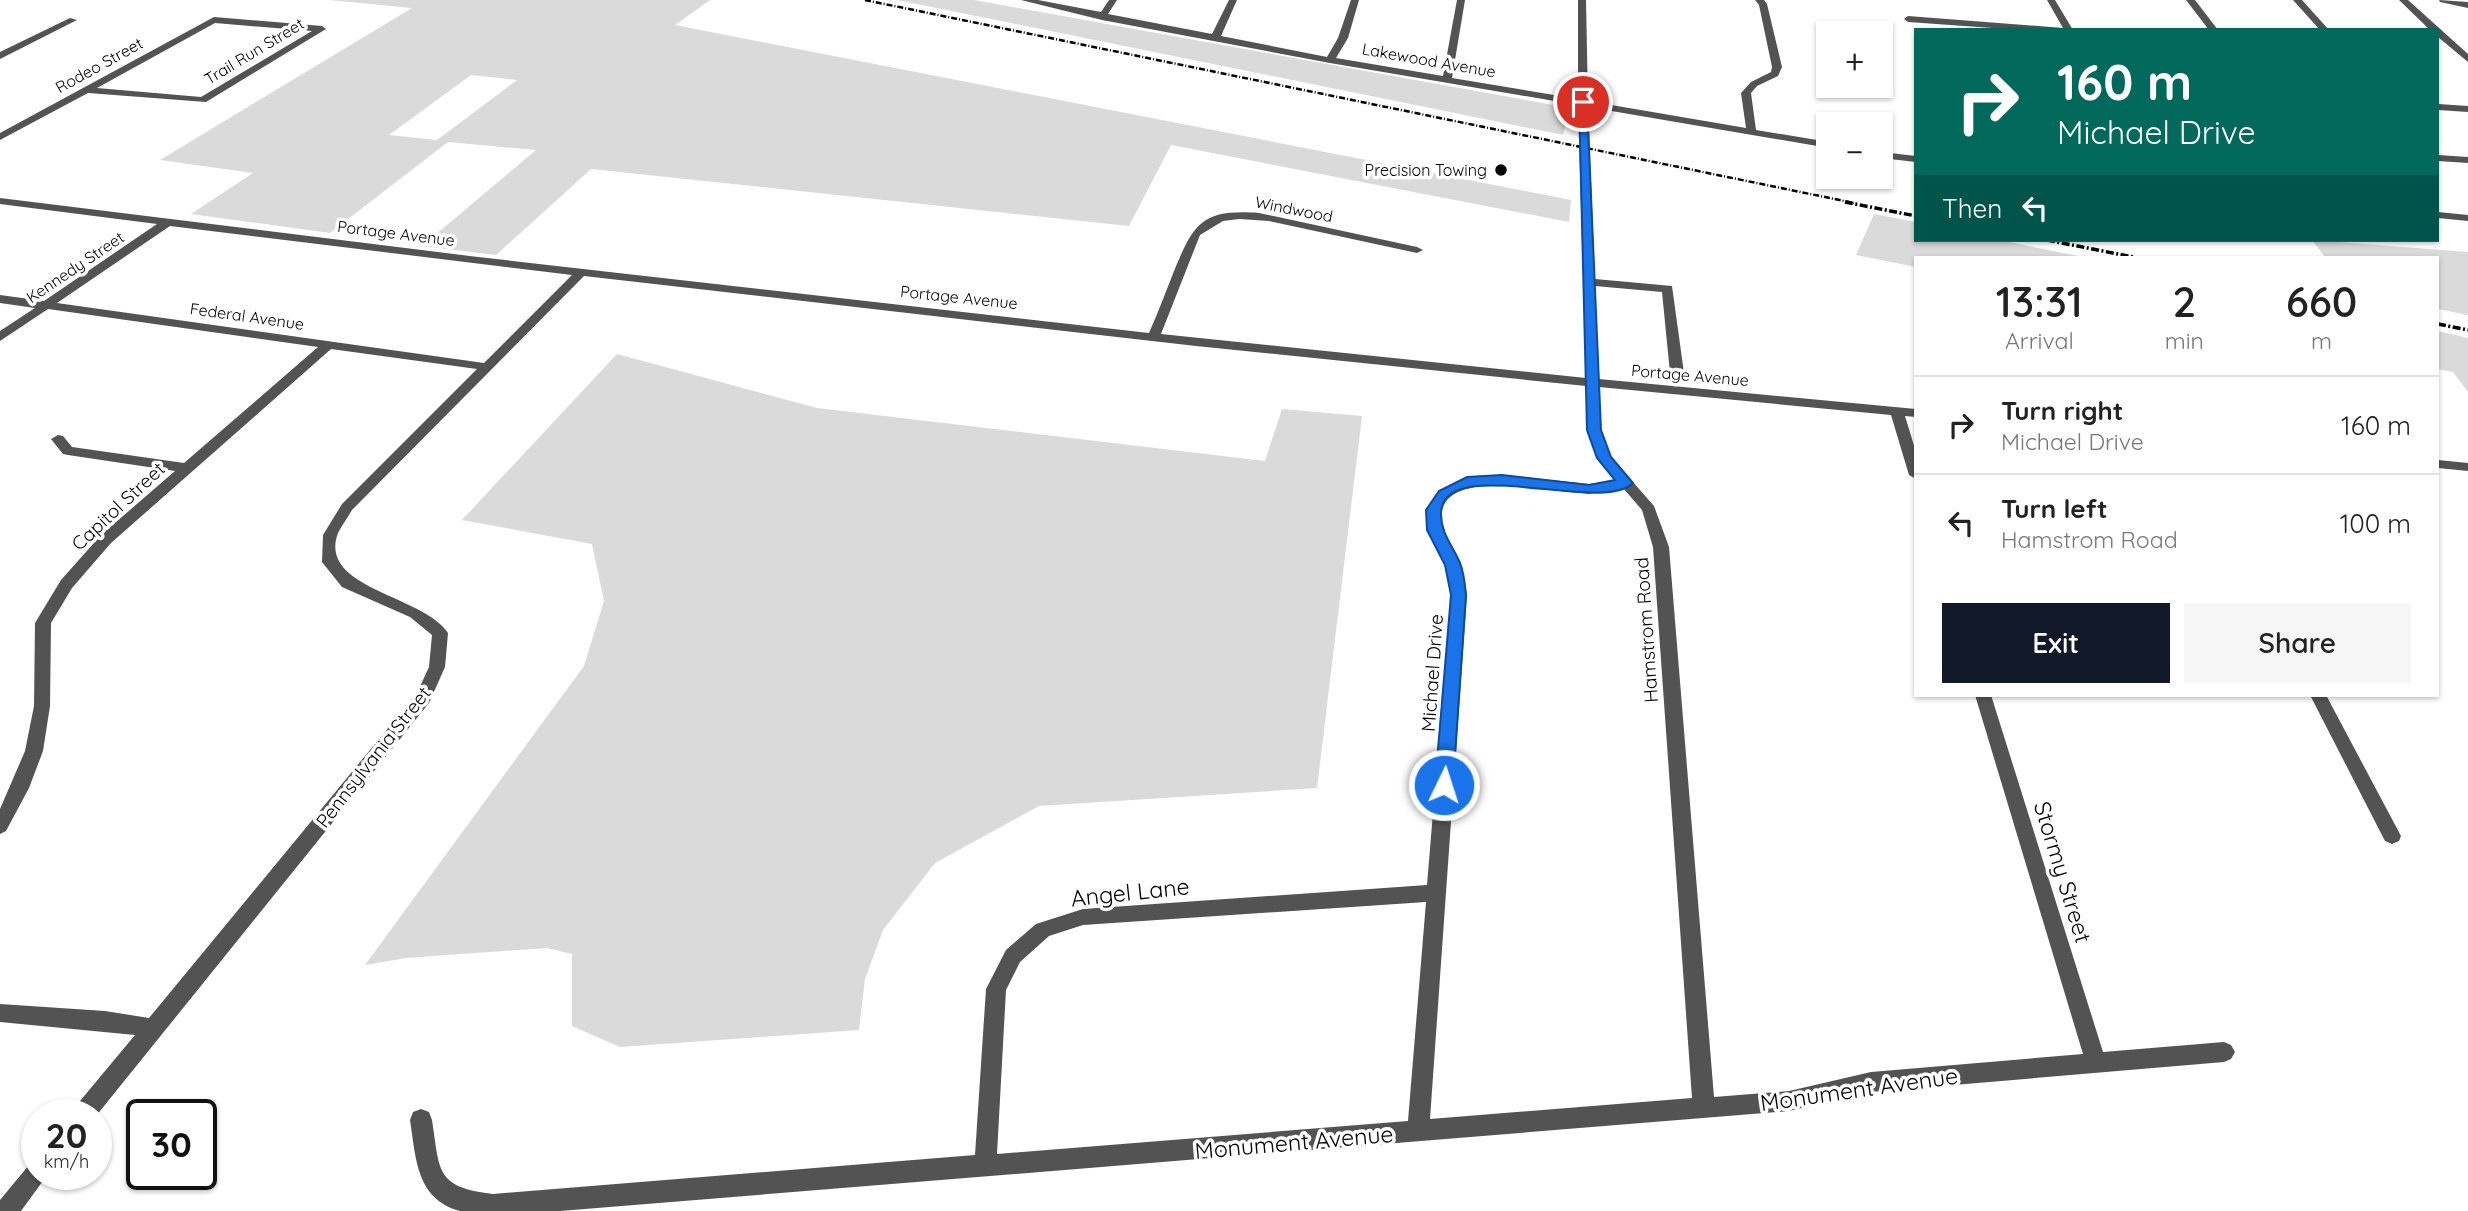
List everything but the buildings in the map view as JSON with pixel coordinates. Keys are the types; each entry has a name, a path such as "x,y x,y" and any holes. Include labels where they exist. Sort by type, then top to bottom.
{"street":[{"name":"Lakewood Avenue","path":"1025,0 1330,60 1816,142"},
{"path":"1102,17 1113,0"},
{"path":"1215,38 1233,0"},
{"path":"1330,60 1343,38 1356,0"},
{"path":"1447,79 1461,0"},
{"name":"Hamstrom Road","path":"1583,0 1583,102 1594,430 1604,458 1649,509 1661,547 1704,1108"},
{"path":"1751,130 1746,93 1754,84 1775,74 1777,68 1763,4 1759,0"},
{"path":"2051,0 2068,28"},
{"path":"2190,0 2212,28"},
{"path":"2297,0 2323,28"},
{"path":"2403,0 2434,28"},
{"path":"2443,0 2468,5"},
{"path":"1908,19 2034,28"},
{"path":"0,57 74,20"},
{"name":"Rodeo Street","path":"0,137 214,20 322,29"},
{"name":"Trail Run Street","path":"87,90 203,100 322,29"},
{"path":"2439,33 2468,59"},
{"path":"2439,107 2468,109"},
{"path":"1893,156 1914,159"},
{"path":"2442,158 2468,160"},
{"name":"Portage Avenue","path":"0,201 582,273 1154,337 1594,383 1914,413"},
{"path":"2439,215 2468,218"},
{"name":"Windwood","path":"1154,337 1195,234 1202,226 1214,220 1239,216 1269,218 1417,250"},
{"name":"Kennedy Street","path":"0,337 168,222"},
{"name":"Pennsylvania Street","path":"96,1099 424,698 435,677 442,654 440,633 416,613 347,583 330,562 330,535 346,507 582,273"},
{"path":"1590,282 1668,289 1677,373"},
{"name":"Federal Avenue","path":"0,299 488,367"},
{"name":"Capitol Street","path":"0,826 20,788 34,751 42,706 43,623 51,606 106,539 328,345"},
{"path":"1897,411 1914,468"},
{"path":"58,439 68,451 187,468"},
{"path":"2439,464 2468,467"},
{"name":"Michael Drive","path":"1418,1132 1458,595 1453,565 1435,530 1434,510 1444,494 1467,482 1502,480 1589,489 1625,483"},
{"name":"Stormy Street","path":"1984,697 2096,1063"},
{"path":"2319,697 2392,836"},
{"name":"Angel Lane","path":"985,1167 996,989 1013,956 1043,930 1083,917 1436,893"},
{"path":"0,1013 105,1021 153,1028"},
{"name":"Monument Avenue","path":"421,1120 430,1173 441,1194 465,1204 493,1205 1789,1101 1871,1083 2224,1052"},
{"path":"6,1211 23,1190"}],"shaded area":[{"path":"329,0 710,0 675,25 1571,200 1569,222 1171,145 1129,226 591,169 496,255 422,246 536,150 448,142 330,233 191,214 253,173 160,160 412,8","holes":["471,75 517,80 437,140 389,135"]},
{"path":"897,0 974,0 1570,108 1563,135"},
{"path":"1874,214 1914,222 1914,242 2009,242 2078,256 1914,256 1914,267 1856,255"},
{"path":"2314,242 2468,252 2468,315 2439,309 2439,256 2324,256"},
{"path":"2439,331 2468,338 2468,392 2453,372 2439,369"},
{"path":"617,354 817,408 1265,461 1282,409 1362,416 1317,788 1039,806 935,863 883,930 865,979 859,1030 620,1047 572,1026 572,954 547,948 406,958 365,965 584,666 604,601 592,544 462,520"}],"railway":[{"path":"865,0 1854,203"},
{"path":"1845,202 1914,216"},
{"path":"2057,242 2128,256"},
{"path":"2439,324 2468,330"}],"place":[{"name":"Precision Towing","path":"1501,170"}],"route":[{"path":"1444,785 1458,595 1453,565 1435,530 1434,510 1444,494 1467,482 1502,480 1589,489 1625,483 1604,458 1594,430 1583,102"}]}
